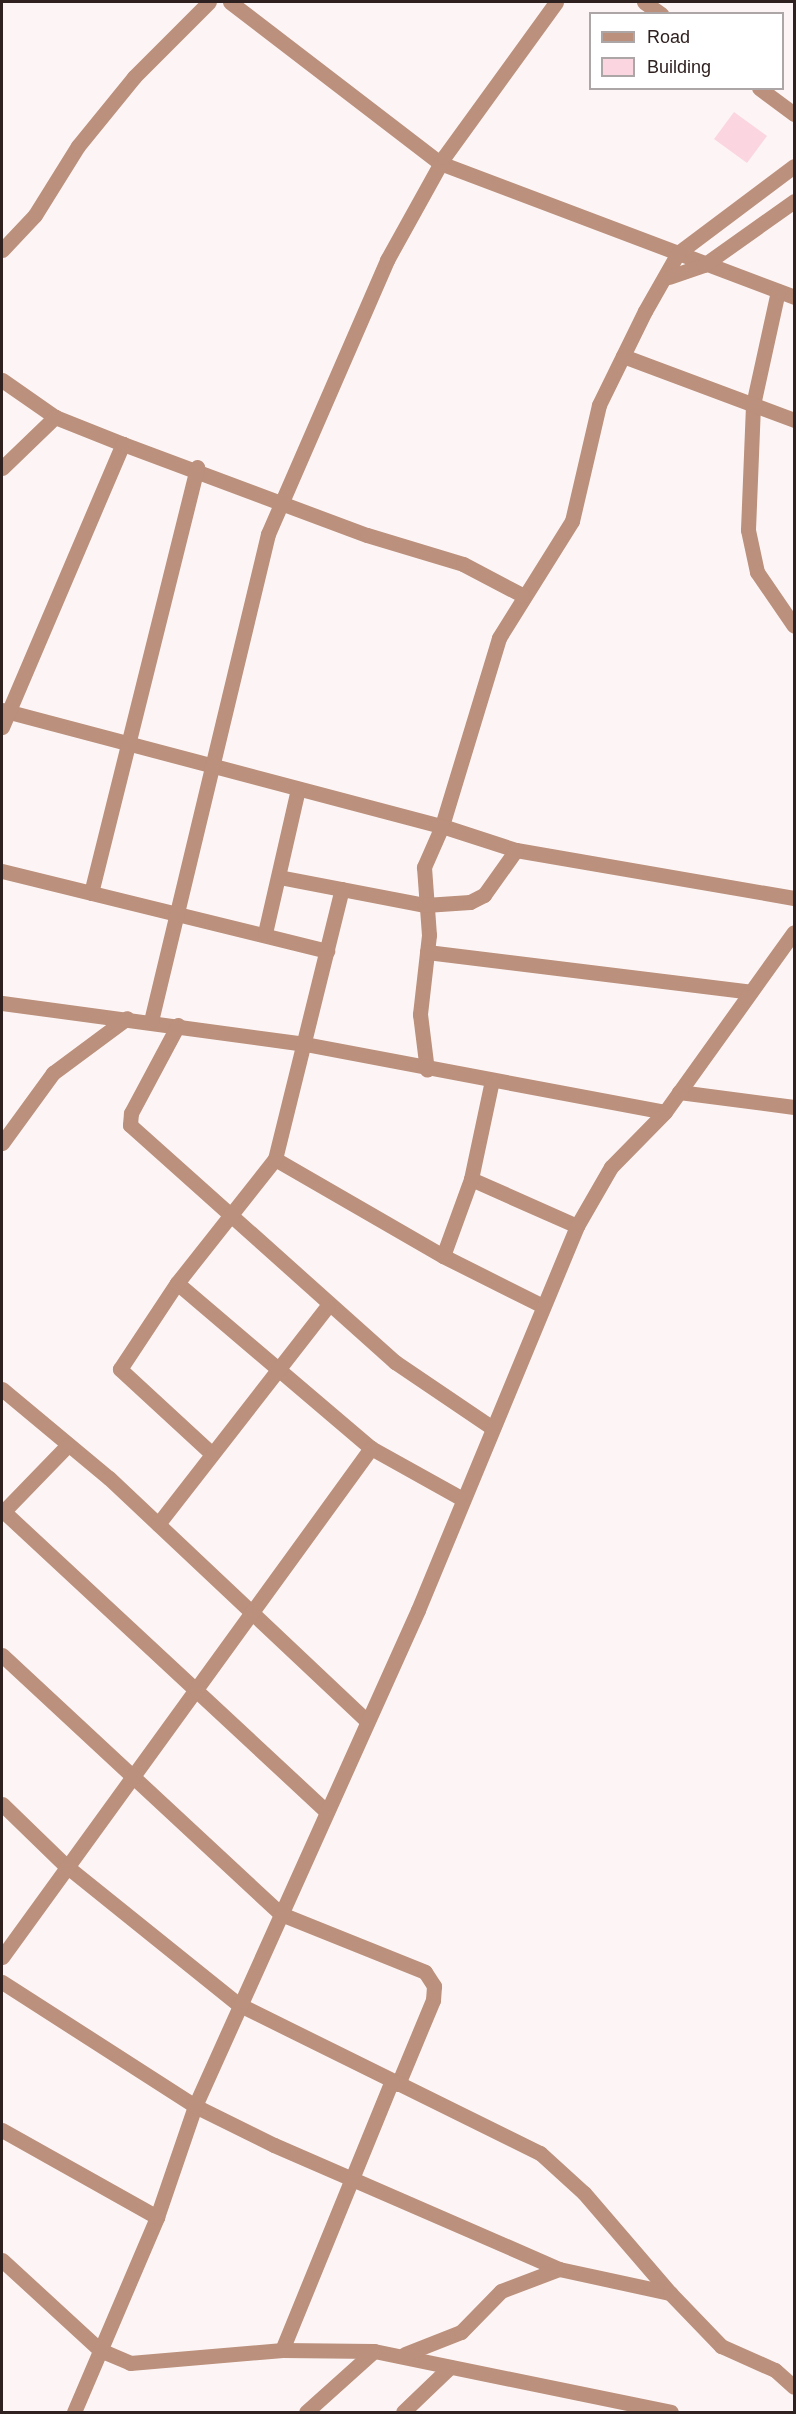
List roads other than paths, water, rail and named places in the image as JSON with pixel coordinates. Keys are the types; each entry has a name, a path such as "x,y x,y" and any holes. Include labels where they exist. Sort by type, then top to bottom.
{"street":[{"path":"2,250 35,215 78,146 134,77 209,2"},
{"path":"230,2 440,163 678,253 704,265 795,297"},
{"path":"151,1021 268,534 387,260 440,163 556,2"},
{"path":"644,2 658,12"},
{"path":"762,90 795,114"},
{"path":"427,1070 420,1014 428,952 424,867 442,826 499,638 522,595 572,521 599,405 623,356 669,277 678,253 795,166"},
{"path":"669,277 704,265 795,201"},
{"path":"778,291 753,405 748,530 756,572 795,626"},
{"path":"623,356 795,420"},
{"path":"2,380 55,417 123,444 197,468 282,500 367,535 463,564 522,595"},
{"path":"2,468 55,417"},
{"path":"2,727 5,711 123,444"},
{"path":"91,893 197,468"},
{"path":"5,711 442,826 516,850 795,897"},
{"path":"265,933 298,789"},
{"path":"279,877 425,905 479,899 516,850"},
{"path":"2,872 265,933 327,951"},
{"path":"211,1453 120,1370 177,1283 274,1159 305,1044 342,889"},
{"path":"74,2412 157,2217 195,2106 238,2004 281,1914 365,1719 418,1610 461,1498 577,1226 611,1167 665,1112 795,932"},
{"path":"428,952 751,992"},
{"path":"2,1003 151,1021 305,1044 427,1070 665,1112"},
{"path":"2,1143 70,1057 127,1018"},
{"path":"178,1025 130,1113 130,1125 328,1306 432,1390 491,1427"},
{"path":"443,1256 471,1179 492,1080"},
{"path":"679,1092 795,1107"},
{"path":"274,1159 443,1256 543,1306"},
{"path":"471,1179 577,1226"},
{"path":"177,1283 371,1448 461,1498"},
{"path":"158,1524 211,1453 281,1371 328,1306"},
{"path":"2,1389 158,1524 250,1615 365,1719"},
{"path":"68,1445 2,1511 195,1685 325,1810"},
{"path":"2,1957 128,1775 250,1615 371,1448"},
{"path":"2,1655 128,1775 281,1914 413,1965 431,1980 433,2000 395,2083 282,2350"},
{"path":"2,1804 66,1865 238,2004 395,2083 489,2125 557,2166 670,2293 721,2346 775,2370 795,2388"},
{"path":"2,1982 195,2106 353,2181 559,2269 670,2293"},
{"path":"2,2130 157,2217"},
{"path":"2,2259 100,2350 114,2359 149,2365 282,2350 374,2351 404,2355 450,2367 671,2412"},
{"path":"404,2355 452,2338 489,2298 559,2269"},
{"path":"306,2412 374,2351"},
{"path":"403,2412 450,2367"}]}
